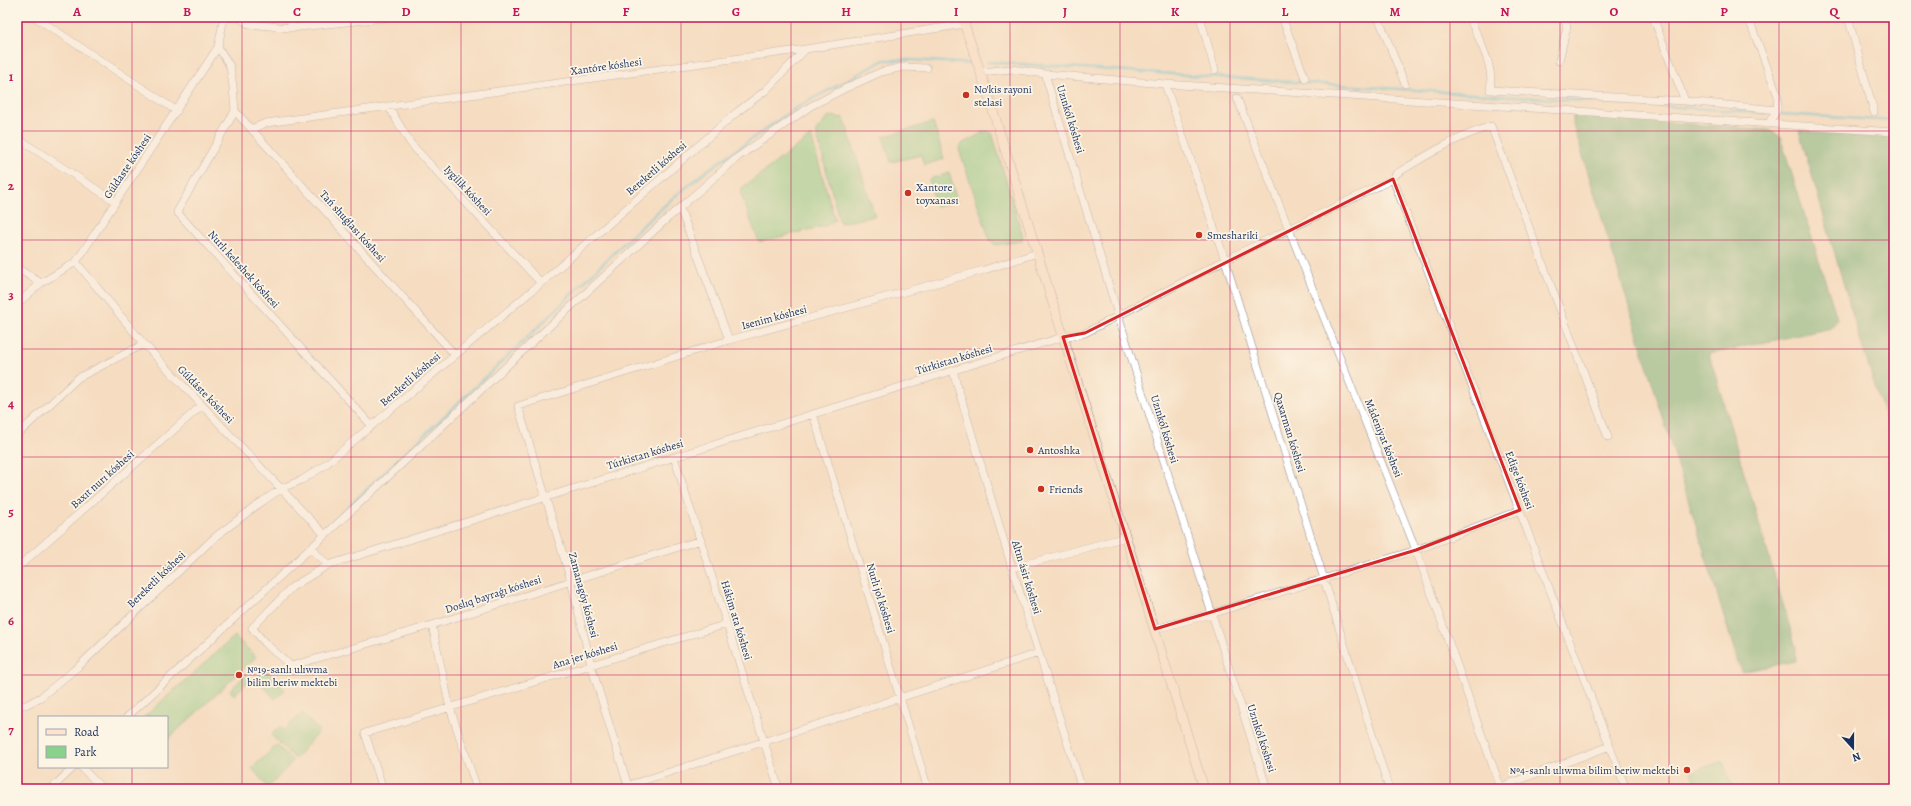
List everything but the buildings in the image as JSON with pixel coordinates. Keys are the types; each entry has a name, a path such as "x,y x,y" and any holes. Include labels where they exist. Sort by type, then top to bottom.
{"main road":[{"path":"963,21 981,72 1204,789"}],"street":[{"path":"35,17 177,111"},
{"name":"Gúldaste kóshesi","path":"17,304 41,283 76,262 218,47 224,17"},
{"path":"238,17 249,24 290,28 393,17"},
{"path":"290,28 292,17"},
{"path":"1200,17 1215,70"},
{"path":"1282,17 1306,78"},
{"path":"1378,17 1406,84"},
{"path":"1469,17 1483,50 1492,81 1490,90 1685,101 1777,110"},
{"path":"1559,61 1567,26 1563,17"},
{"path":"1653,17 1685,101"},
{"path":"1748,17 1778,96 1777,110 1768,124"},
{"path":"1848,17 1874,112"},
{"name":"Xantóre kóshesi","path":"251,130 266,123 806,49 963,21"},
{"path":"218,47 230,66 234,87 235,111"},
{"name":"Bereketli kóshesi","path":"17,705 26,705 41,698 57,685 96,651 215,537 282,488 302,480 325,465 372,426 541,283 737,112 765,91 806,49"},
{"path":"128,716 540,335 738,157 811,106 881,72 904,67 927,68"},
{"path":"981,72 1012,69 1046,74 1165,84 1894,132"},
{"name":"Uzınkól kóshesi","path":"1046,74 1118,315 1267,789"},
{"name":"Qaxarman kóshesi","path":"1165,84 1225,260 1389,789"},
{"name":"Mádeniyat kóshesi","path":"1237,98 1416,550 1499,788"},
{"name":"Iygilik kóshesi","path":"388,106 411,144 541,283"},
{"name":"Tań shuǵlası kóshesi","path":"235,111 455,355"},
{"name":"Nurlı keleshek kóshesi","path":"235,111 178,212 372,426"},
{"name":"Túrkistan kóshesi","path":"291,666 266,644 252,628 292,587 328,566 813,414 1063,338 1085,333 1225,260 1393,179 1396,174 1435,150 1469,133 1491,126 1608,437"},
{"path":"17,138 116,202"},
{"name":"Edige kóshesi","path":"1393,179 1626,789"},
{"path":"680,208 729,340"},
{"name":"Isenim kóshesi","path":"518,406 729,340 984,270 1037,253"},
{"name":"Gúldáste kóshesi","path":"76,262 144,344 201,406 282,488 325,535"},
{"path":"17,268 41,283"},
{"path":"17,435 78,378 144,344"},
{"name":"Altın ásir kóshesi","path":"953,371 1012,568 1082,789"},
{"name":"Baxıt nurı kóshesi","path":"17,568 201,406"},
{"name":"Zamanagóy kóshesi","path":"518,406 571,581 591,665 629,787"},
{"name":"Nurlı jol kóshesi","path":"813,414 928,789"},
{"name":"Hákim ata kóshesi","path":"674,457 779,789"},
{"path":"1155,629 1211,614 1416,550 1520,510"},
{"path":"1012,568 1126,537"},
{"name":"Doslıq bayraǵı kóshesi","path":"291,666 432,625 701,540"},
{"path":"311,548 328,566"},
{"name":"Ana jer kóshesi","path":"383,789 365,733 727,624"},
{"path":"432,625 450,708 477,789"},
{"path":"617,789 629,787 1039,652"},
{"path":"1499,788 1610,746"},
{"path":"51,789 73,768"},
{"path":"82,768 103,789"}],"highlighted area":[{"path":"1393,179 1520,510 1416,550 1155,629 1063,337 1085,333"}],"green space":[{"path":"1573,115 1768,130 1780,136 1837,318 1832,328 1709,354 1796,648 1796,661 1741,672 1573,124"},
{"path":"829,116 844,118 875,216 840,223 816,131"},
{"path":"933,122 944,159 924,165 921,155 891,162 883,137"},
{"path":"986,131 992,133 1023,237 1021,241 995,245 990,240 959,149 963,143"},
{"path":"1799,131 1894,138 1894,446 1855,323"},
{"path":"811,136 835,220 825,226 759,242 741,195 742,188"},
{"path":"949,173 957,201 936,207 929,179"},
{"path":"235,636 256,657 168,739 168,716 145,716"},
{"path":"265,669 285,690 275,699 256,678"},
{"path":"247,674 251,679 234,695 230,690"},
{"path":"302,713 319,731 295,759 271,735 280,726 284,730"},
{"path":"277,745 293,761 268,788 252,768"},
{"path":"1723,761 1733,789 1697,789 1691,772"}],"waterway":[{"path":"328,526 531,334 628,239 674,197 708,170 794,109 884,60 912,60 975,64"},
{"path":"988,62 1768,113"},
{"path":"1781,114 1894,121"}],"place":[{"name":"No'kis rayoni stelasi","path":"966,95"},
{"name":"Xantore toyxanası","path":"908,193"},
{"name":"Smeshariki","path":"1199,235"},
{"name":"Antoshka","path":"1030,450"},
{"name":"Friends","path":"1041,489"},
{"name":"№19-sanlı ulıwma bilim beriw mektebi","path":"239,675"},
{"name":"№4-sanlı ulıwma bilim beriw mektebi","path":"1687,770"}]}
